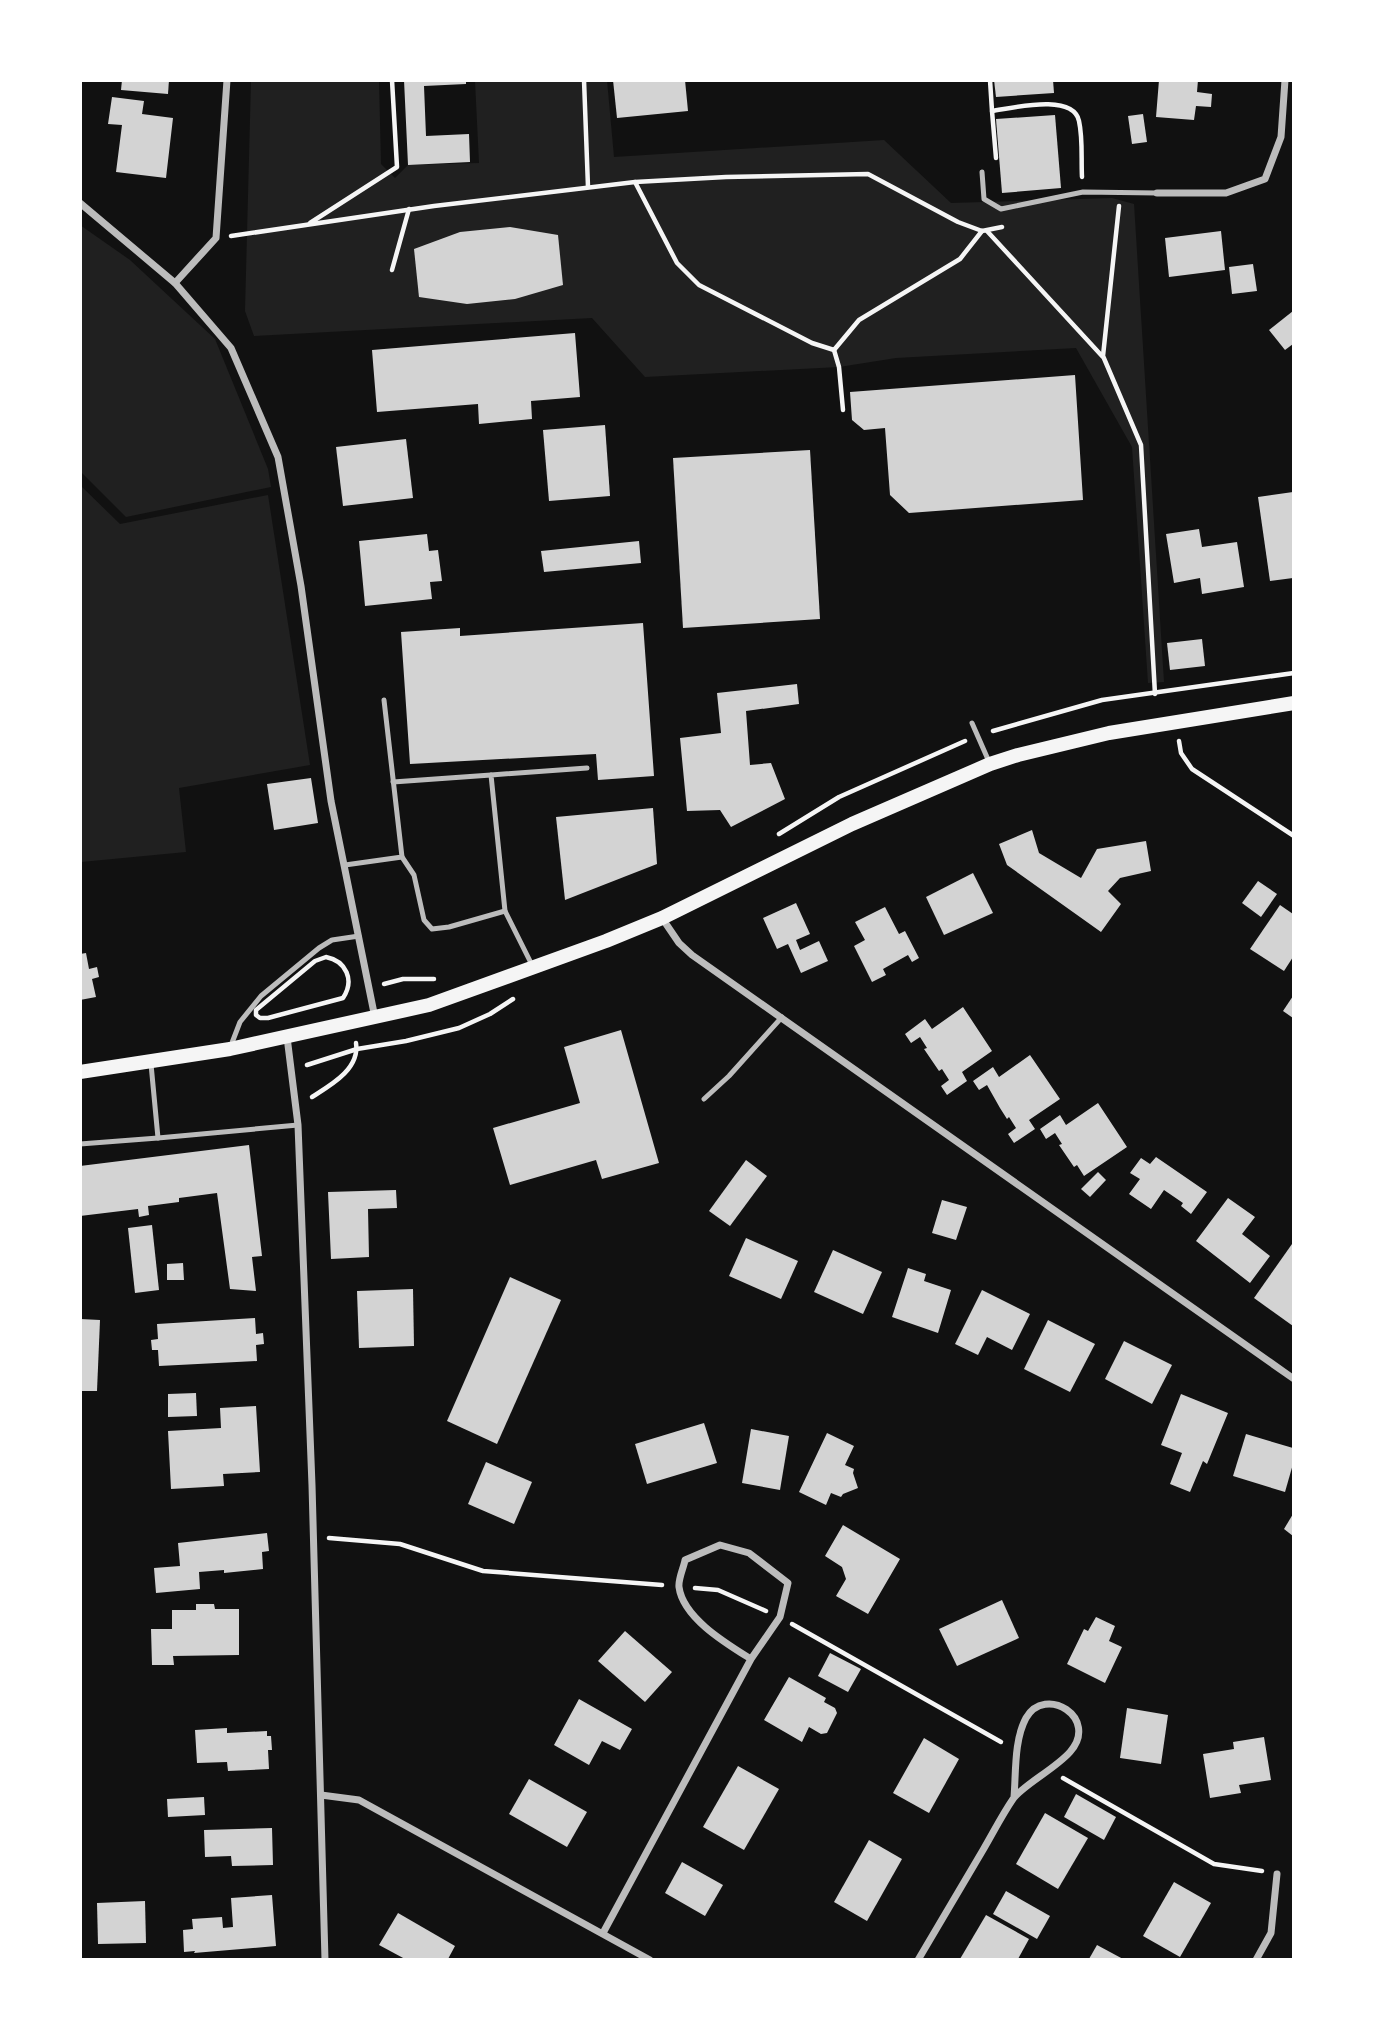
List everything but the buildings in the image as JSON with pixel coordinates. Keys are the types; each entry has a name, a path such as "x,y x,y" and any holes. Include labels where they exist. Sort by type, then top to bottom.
{"main road":[{"path":"80,1072 230,1049 429,1005 662,918 852,824 990,764 1109,733 1293,703"}],"street":[{"path":"175,283 216,238 228,80"},
{"path":"1157,193 1226,193 1265,179 1281,137 1285,80"},
{"path":"80,203 175,283 231,348 278,457 301,586 331,801 375,1018"},
{"path":"662,918 679,943 692,955 1293,1379"},
{"path":"287,1037 299,1125 325,1959"},
{"path":"603,1933 751,1659 780,1617 788,1583 748,1553 720,1545 685,1560 679,1586 689,1611 719,1639 751,1659"},
{"path":"918,1959 1014,1797 1050,1771 1072,1749 1077,1740 1077,1724 1069,1710 1048,1705 1029,1714 1021,1729 1014,1797"},
{"path":"321,1795 359,1800 650,1959"},
{"path":"1256,1959 1271,1933 1277,1874"}],"lane":[{"path":"982,172 984,199 1001,209 1083,192 1157,193"},
{"path":"383,700 402,857 414,875 424,920 432,929 449,927 505,911"},
{"path":"972,723 990,764"},
{"path":"393,782 587,768"},
{"path":"491,775 505,911 533,968"},
{"path":"345,865 402,857"},
{"path":"230,1049 240,1022 261,996 332,940 359,936"},
{"path":"704,1099 730,1076 782,1017"},
{"path":"151,1061 158,1138"},
{"path":"80,1144 299,1125"}],"path":[{"path":"306,225 397,167 392,80"},
{"path":"584,80 588,187"},
{"path":"990,80 996,158"},
{"path":"992,111 1056,103 1071,109 1079,118 1083,192"},
{"path":"216,238 409,209 635,182 868,174 958,222 985,231 1103,356 1141,445 1155,694"},
{"path":"635,182 677,263 699,285 812,343 834,350"},
{"path":"1103,356 1119,202 1106,205"},
{"path":"392,270 409,209"},
{"path":"834,350 859,320 960,259 985,231 1013,225"},
{"path":"834,350 839,367 843,410"},
{"path":"1175,721 1181,753 1192,769 1293,836"},
{"path":"326,957 335,959 345,967 349,983 343,998 268,1018 260,1018 256,1010 316,961 326,957"},
{"path":"297,1107 331,1086 348,1071 357,1049 352,1023"},
{"path":"313,1537 400,1544 483,1571 718,1590 780,1617 1018,1752"},
{"path":"1050,1771 1214,1864 1277,1874"}],"shaded area":[{"path":"607,80 614,157 884,140 951,203 1112,198 1134,204 1164,682 1148,683 1132,447 1076,348 896,358 839,367 645,377 592,318 254,336 245,311 251,81 379,81 381,164 395,178 408,165 479,163 475,81"},
{"path":"80,225 130,260 215,339 268,469 271,487 126,517 81,472"},
{"path":"81,486 120,524 268,495 310,765 179,788 186,852 81,862"}]}
